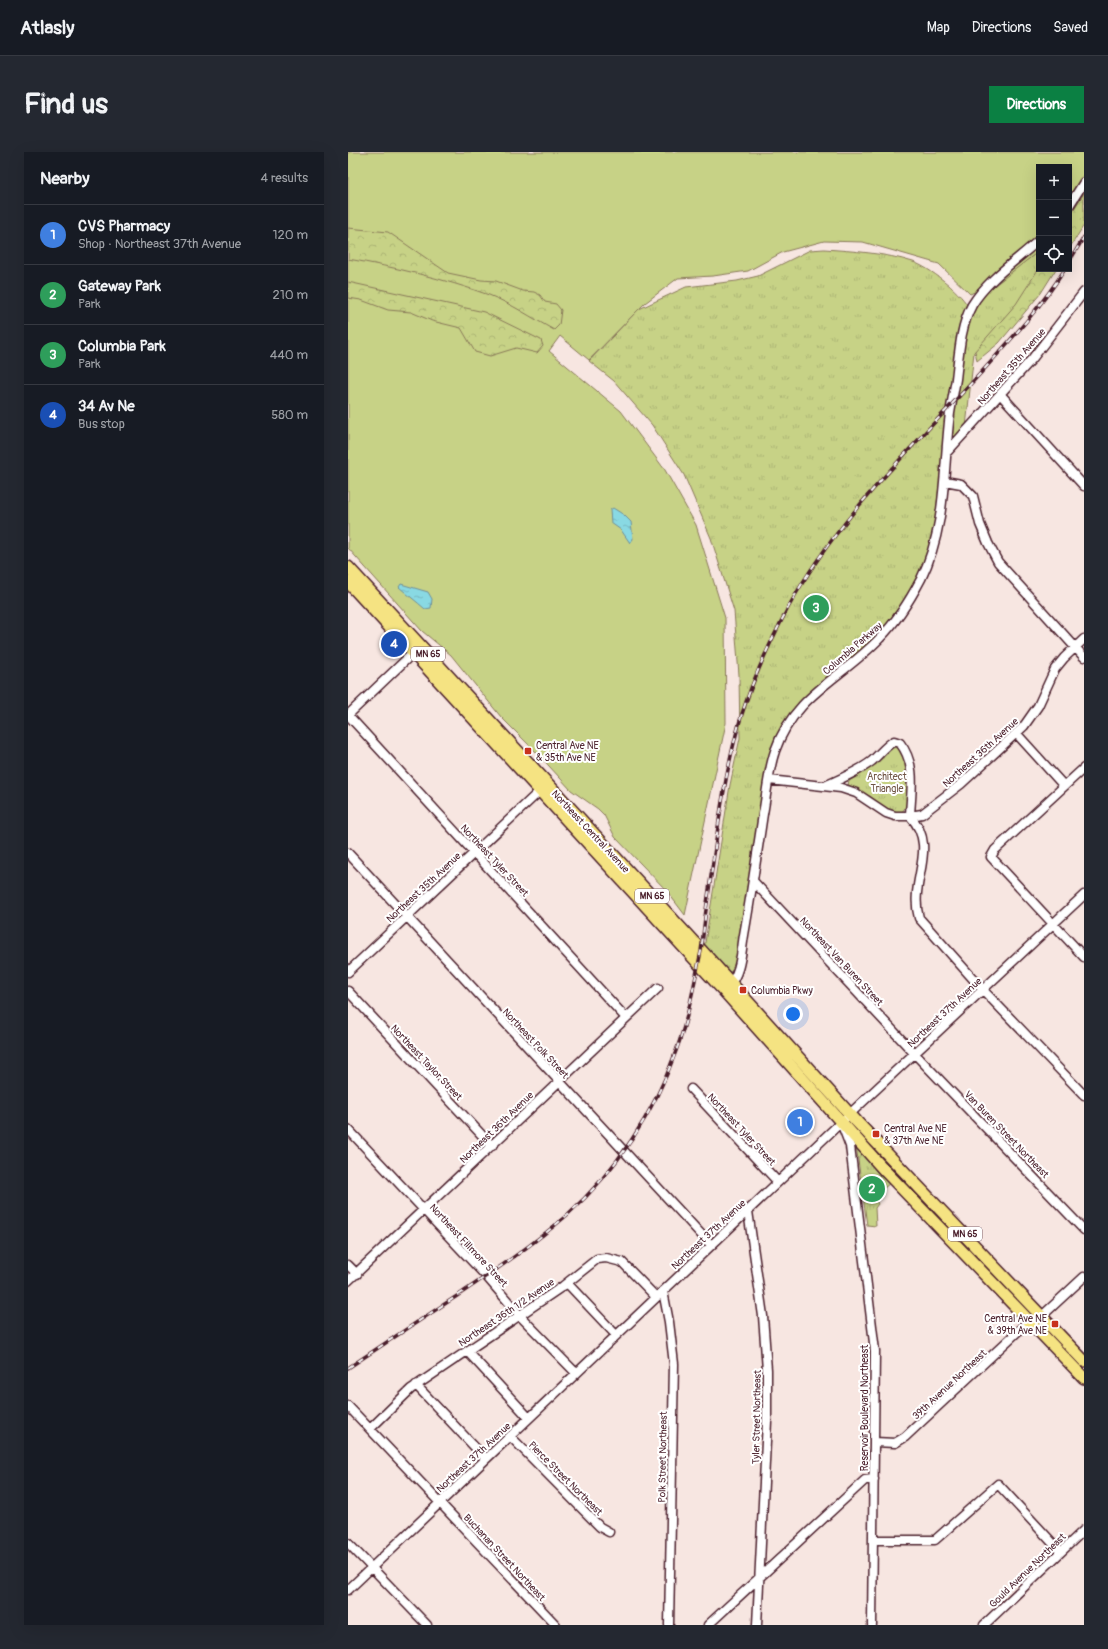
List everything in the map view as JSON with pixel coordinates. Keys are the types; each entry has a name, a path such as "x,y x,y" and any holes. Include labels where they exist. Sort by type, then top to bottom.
{"main road":[{"name":"Northeast Central Avenue","path":"348,567 543,787 728,987 850,1114"},
{"name":"Northeast Central Avenue","path":"348,582 413,653 543,787"},
{"name":"Northeast Central Avenue","path":"728,987 841,1122"},
{"name":"MN 65","path":"850,1114 1084,1360"},
{"name":"MN 65","path":"841,1122 886,1172 1030,1320 1084,1378"},
{"path":"886,1172 902,1180 917,1193 927,1196"},
{"path":"915,1202 923,1201 946,1220 953,1223"}],"street":[{"path":"1072,201 1084,182"},
{"name":"Columbia Parkway","path":"728,987 738,970 754,882 772,759 790,719 813,694 880,639 909,600 931,555 938,530 948,451 950,413 965,321 976,299 996,277 1036,243"},
{"name":"Northeast 35th Avenue","path":"948,451 1001,395 1032,359 1084,292"},
{"path":"1001,395 1084,486"},
{"path":"945,480 961,484 968,489 973,496 988,543 998,562 1084,657"},
{"name":"Northeast 36th Avenue","path":"910,816 922,814 961,784 1016,733 1032,716 1055,669 1084,639"},
{"path":"348,715 413,653"},
{"name":"Northeast Tyler Street","path":"348,715 626,1018"},
{"path":"1016,733 1064,786"},
{"path":"827,785 856,771 873,760 888,744 894,741 900,743 908,754 911,768 913,783 910,816"},
{"path":"1084,768 995,850 991,857 1084,957"},
{"path":"769,780 803,785 827,785 841,788 856,793 886,813 895,816 910,816 918,824 924,840 923,861 916,897 916,907 919,918 983,990 1084,1095"},
{"name":"Northeast 35th Avenue","path":"348,972 543,787"},
{"name":"Northeast Polk Street","path":"348,853 711,1246"},
{"name":"Northeast Van Buren Street","path":"754,882 914,1053"},
{"name":"Northeast 37th Avenue","path":"348,1590 914,1053 1084,895"},
{"name":"Northeast 36th Avenue","path":"348,1281 658,988"},
{"name":"Northeast Taylor Street","path":"348,991 492,1146"},
{"name":"Van Buren Street Northeast","path":"914,1053 1084,1230"},
{"name":"Northeast Tyler Street","path":"691,1089 778,1182"},
{"name":"Reservoir Boulevard Northeast","path":"841,1122 850,1146 875,1351 872,1625"},
{"name":"Northeast Fillmore Street","path":"348,1129 576,1374"},
{"name":"Tyler Street Northeast","path":"748,1211 763,1316 767,1370 767,1421 758,1625"},
{"name":"Northeast 36th 1/2 Avenue","path":"370,1429 416,1385 567,1283 597,1259 606,1258 622,1262 656,1297"},
{"path":"348,1265 357,1274"},
{"name":"39th Avenue Northeast","path":"875,1442 895,1443 905,1437 931,1415 1030,1320 1042,1316 1084,1277"},
{"path":"567,1283 616,1335"},
{"name":"Polk Street Northeast","path":"663,1291 669,1322 674,1364 669,1625"},
{"path":"467,1351 529,1418"},
{"path":"416,1385 486,1459"},
{"name":"Buchanan Street Northeast","path":"348,1406 438,1503 556,1625"},
{"name":"Pierce Street Northeast","path":"510,1436 600,1527 609,1532"},
{"path":"708,1625 760,1575 865,1480 874,1479"},
{"path":"873,1540 935,1540 998,1484 1060,1552"},
{"name":"Gould Avenue Northeast","path":"984,1625 1084,1530"},
{"path":"348,1543 370,1568 427,1625"}],"green space":[{"path":"348,152 1084,152 1084,203 1072,219 1072,164 1036,164 1036,253 1006,278 970,294 939,264 863,242 824,241 783,252 748,271 713,276 678,278 645,303 589,360 560,336 549,351 621,411 665,470 696,525 725,618 726,723 685,915 666,890 615,837 604,815 571,790 501,717 451,655 422,631 348,548"},
{"path":"1084,193 1084,225 1072,244 1072,236 1072,212"},
{"path":"348,228 388,232 448,273 481,280 496,281 523,291 534,292 540,295 545,302 556,304 561,310 559,325 554,330 514,307 489,295 455,284 401,270 348,259"},
{"path":"824,249 880,254 913,262 927,269 943,280 958,293 968,306 1036,253 1036,272 1016,304 974,352 966,427 942,456 935,523 931,542 917,579 897,612 865,648 795,707 775,739 768,766 735,969 730,972 725,971 704,949 730,785 740,738 739,675 734,611 711,538 684,475 652,425 614,381 589,361 639,309 686,287 737,281 758,276 810,250"},
{"path":"1036,257 1036,272 1054,272 1041,293 999,343 977,361 973,341"},
{"path":"348,282 484,312 541,340 543,346 537,353 516,348 490,356 475,352 461,328 432,321 411,312 388,310 361,300 348,298"},
{"name":"Architect Triangle","path":"894,747 900,748 906,760 909,774 907,803 901,813 887,811 871,797 848,785 849,781 878,762"},
{"path":"856,1145 880,1176 891,1182 874,1197 878,1204 875,1208 876,1226 867,1225"}],"water":[{"path":"613,508 624,515 631,522 633,539 630,543 621,530 611,523 610,510"},
{"path":"401,584 428,592 432,599 431,608 425,609 399,587"}],"railway":[{"path":"1072,257 1084,237"},
{"path":"348,1368 485,1277 554,1226 585,1198 602,1180 632,1140 657,1097 684,1027 701,951 726,778 746,702 765,654 780,623 808,574 830,542 880,481 1018,331 1038,307 1063,272"}],"place":[{"name":"Columbia Park","path":"816,608"},
{"name":"34 Av Ne","path":"394,644"},
{"name":"Central Ave NE & 35th Ave NE","path":"528,751"},
{"name":"Columbia Pkwy","path":"743,990"},
{"name":"CVS Pharmacy","path":"800,1122"},
{"name":"Central Ave NE & 37th Ave NE","path":"876,1134"},
{"name":"Gateway Park","path":"872,1189"},
{"name":"Central Ave NE & 39th Ave NE","path":"1055,1324"}]}
